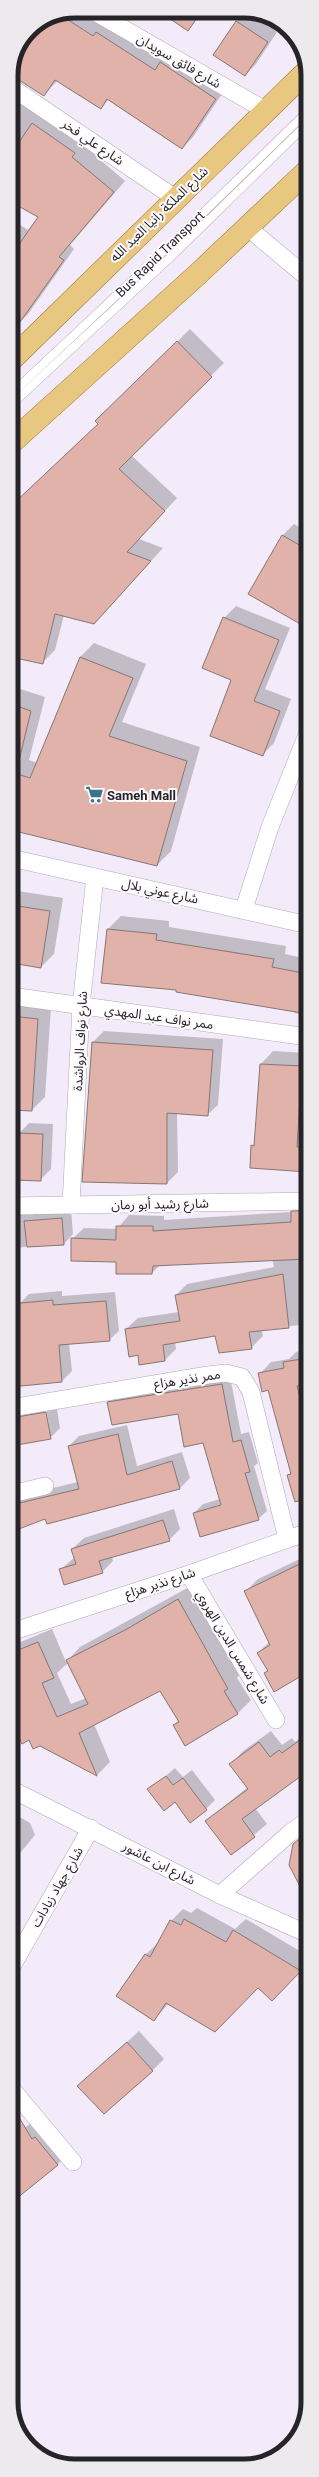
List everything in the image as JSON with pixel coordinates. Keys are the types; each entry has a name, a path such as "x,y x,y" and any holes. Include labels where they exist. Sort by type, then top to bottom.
{"main road":[{"name":"شارع الملكة رانيا العبد الله","path":"18,345 175,198 264,110 301,76"},
{"path":"18,437 301,177"}],"street":[{"name":"شارع فائق سويدان","path":"105,18 264,110"},
{"name":"شارع علي فخر","path":"18,92 175,198"},
{"path":"247,227 301,272"},
{"path":"244,909 270,827 301,750"},
{"name":"شارع عوني بلال","path":"18,860 244,909 301,923"},
{"name":"شارع نواف الرواشدة","path":"71,1205 81,1006 95,877"},
{"name":"ممر نواف عبد المهدي","path":"18,997 301,1036"},
{"name":"شارع رشيد أبو رمان","path":"18,1206 301,1201"},
{"name":"ممر نذير هزاع","path":"18,1407 208,1375 226,1373 242,1377 251,1392 287,1539"},
{"path":"18,1492 45,1486"},
{"name":"شارع نذير هزاع","path":"18,1630 190,1574 301,1534"},
{"name":"شارع شمس الدين الهروي","path":"190,1574 276,1720"},
{"name":"شارع ابن عاشور","path":"18,1792 91,1828 220,1895 301,1931"},
{"path":"220,1895 290,1832 301,1825"},
{"name":"شارع جهاد زيادات","path":"18,1956 91,1828"},
{"path":"18,2096 73,2162"}],"lane":[{"name":"Bus Rapid Transport","path":"18,387 168,247 301,118"},
{"name":"Bus Rapid Transport","path":"18,399 175,253 301,130"}],"building":[{"path":"169,18 197,18 188,31"},
{"path":"66,19 93,36 96,32 155,70 160,62 216,99 182,149 107,99 101,109 55,80 44,96 18,79 19,64 22,53 28,43 43,28 53,22"},
{"path":"236,21 268,42 245,76 213,55"},
{"path":"32,123 75,153 72,157 114,192 59,257 64,260 18,325 18,246 38,217 18,206 18,144"},
{"path":"177,341 212,377 119,469 165,511 127,552 151,561 94,624 55,614 43,664 18,659 18,499 98,424 95,421"},
{"path":"282,535 301,546 301,624 248,594"},
{"path":"223,617 279,640 254,701 280,711 263,756 210,736 231,680 202,668"},
{"name":"Sameh Mall","path":"80,657 133,678 109,736 187,761 157,866 18,832 18,774 30,778"},
{"path":"18,706 31,711 18,765"},
{"path":"18,906 50,911 41,968 18,964"},
{"path":"107,929 157,934 156,940 274,959 272,967 301,973 301,1013 176,992 176,990 101,983"},
{"path":"18,1017 38,1019 32,1111 18,1110"},
{"path":"92,1042 213,1050 208,1116 167,1113 167,1184 82,1182"},
{"path":"260,1064 301,1066 297,1147 301,1147 301,1172 250,1168 251,1145 254,1146"},
{"path":"18,1133 43,1134 41,1181 18,1180"},
{"path":"291,1211 301,1211 301,1259 153,1266 152,1274 116,1274 116,1262 71,1261 71,1238 116,1240 116,1226 153,1226 153,1231 291,1222"},
{"path":"62,1218 64,1245 27,1247 24,1221"},
{"path":"283,1274 289,1328 249,1332 252,1349 219,1353 215,1336 163,1345 165,1361 139,1365 138,1355 129,1357 125,1329 180,1321 175,1295"},
{"path":"53,1300 53,1305 106,1301 110,1341 59,1345 62,1382 18,1386 18,1303"},
{"path":"301,1359 301,1385 297,1386 301,1401 301,1500 295,1502 287,1475 291,1474 268,1390 262,1392 258,1373 284,1368 283,1362"},
{"path":"222,1384 233,1442 241,1440 250,1472 245,1473 259,1520 200,1537 193,1513 221,1505 203,1443 184,1447 178,1414 112,1425 107,1402"},
{"path":"46,1412 51,1439 18,1445 18,1417"},
{"path":"118,1434 127,1475 172,1461 180,1489 47,1524 45,1519 18,1529 18,1503 79,1489 68,1446"},
{"path":"163,1520 170,1541 99,1561 103,1573 64,1585 59,1569 76,1564 71,1549"},
{"path":"301,1563 301,1676 274,1692 264,1673 268,1671 257,1653 270,1645 244,1591"},
{"path":"178,1599 228,1689 224,1691 238,1714 185,1746 173,1725 179,1722 160,1691 79,1733 97,1776 40,1746 33,1749 29,1740 22,1744 18,1736 18,1650 38,1642 54,1678 42,1683 57,1717 88,1704 66,1660 127,1629"},
{"path":"301,1739 301,1776 242,1819 255,1837 231,1855 205,1821 248,1789 229,1764 259,1742 270,1757 279,1750 282,1753"},
{"path":"166,1776 173,1785 183,1778 207,1810 190,1823 175,1802 164,1811 147,1789"},
{"path":"301,1838 301,1888 289,1865 293,1844"},
{"path":"184,1919 226,1942 233,1930 301,1971 272,2001 258,1988 215,2032 166,2003 154,2021 116,1996 145,1954 150,1957 170,1920 181,1925"},
{"path":"127,2042 153,2071 104,2114 77,2086"},
{"path":"18,2116 32,2139 35,2137 58,2165 18,2197"}],"place":[{"name":"Sameh Mall","path":"94,795"}]}
